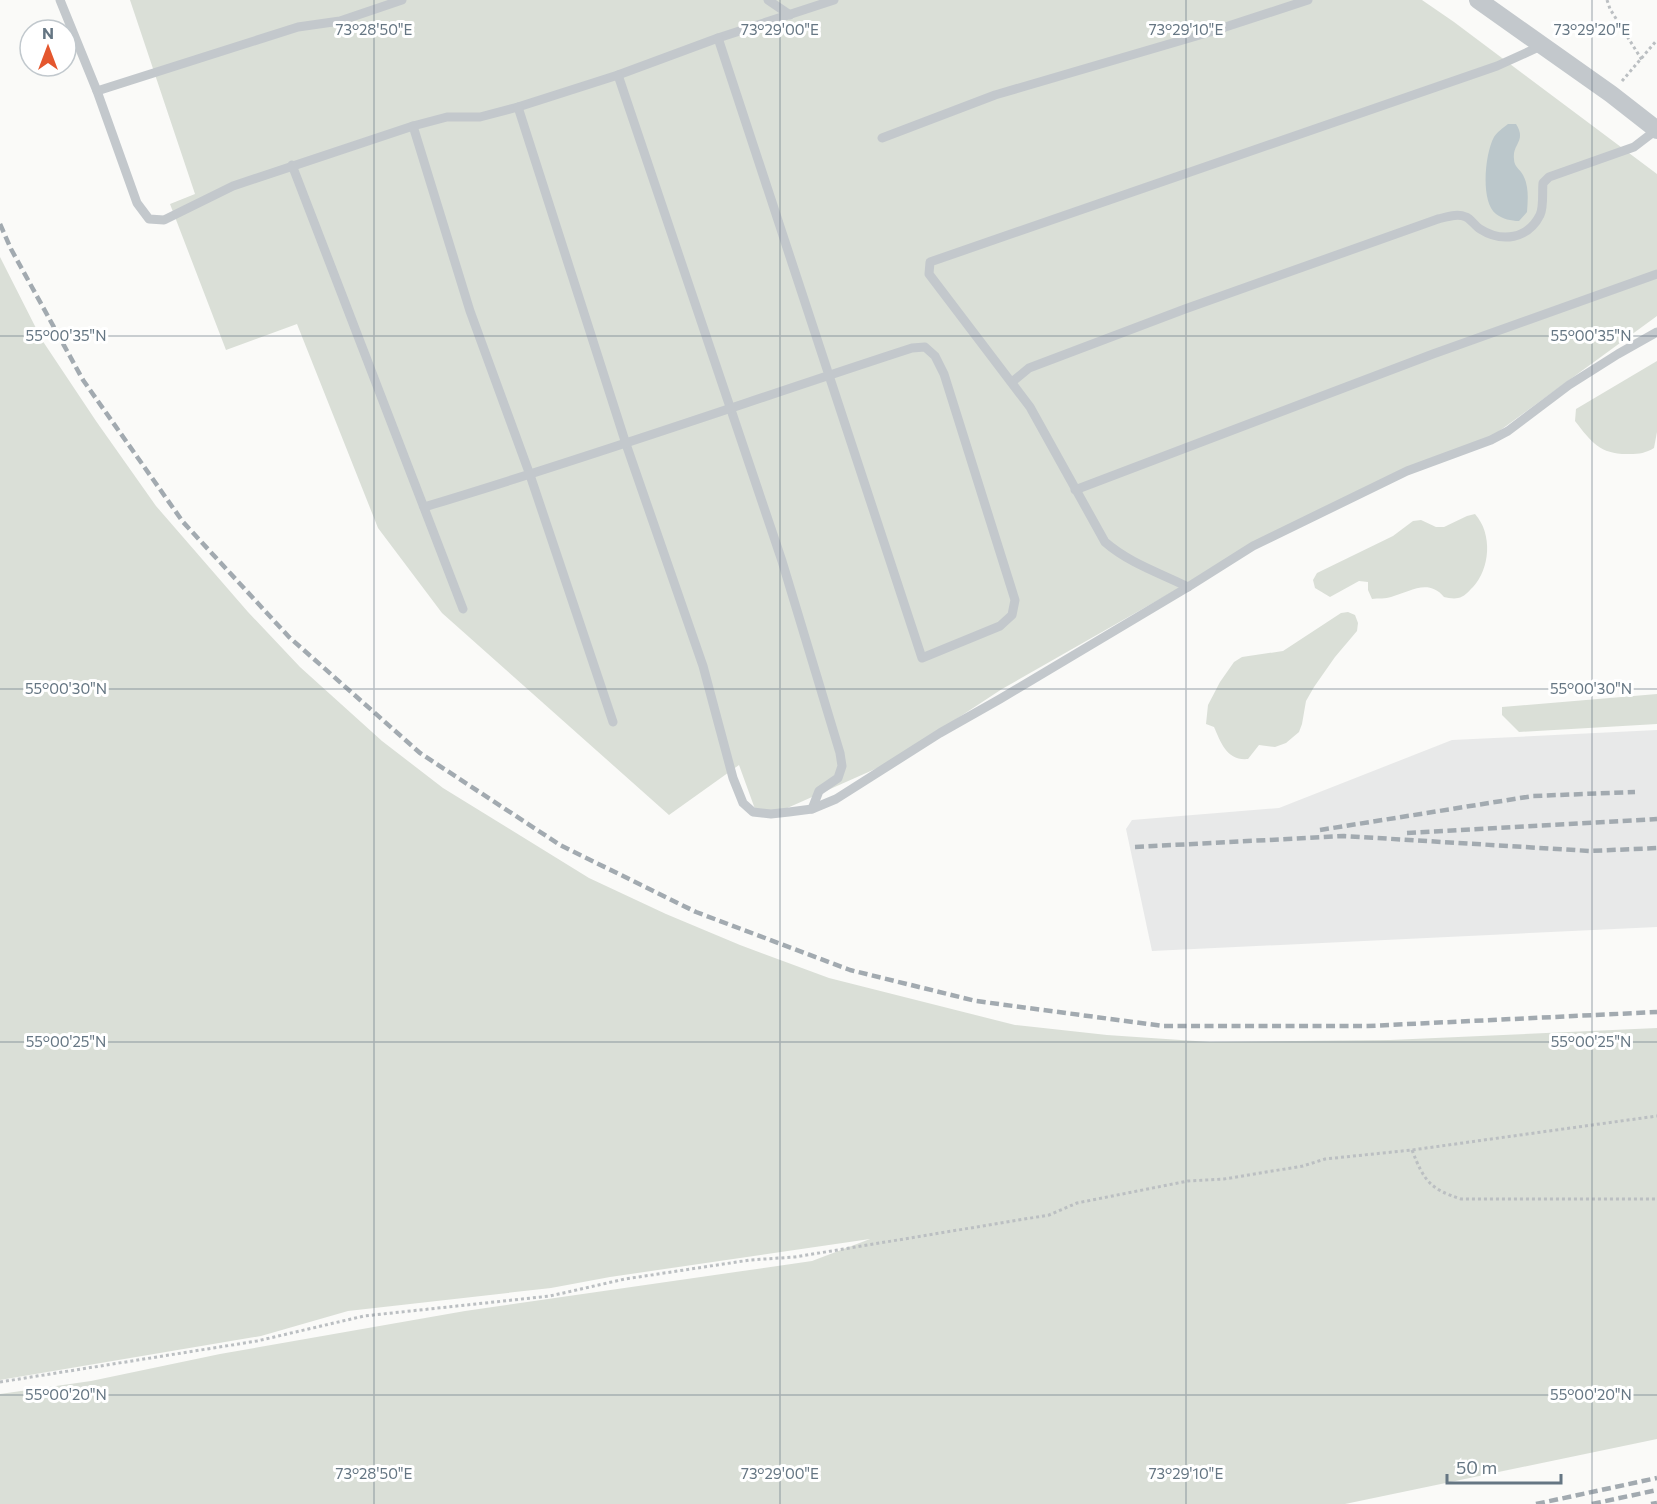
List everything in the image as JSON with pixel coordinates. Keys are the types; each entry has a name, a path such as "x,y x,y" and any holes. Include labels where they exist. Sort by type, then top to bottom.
{"street":[{"path":"1478,0 1611,94 1657,130"}],"lane":[{"path":"60,0 97,91 137,203 149,219 164,220 233,186 292,165 447,117 480,117 518,107 834,0"},
{"path":"97,91 298,27 340,21 402,0"},
{"path":"768,0 790,15"},
{"path":"882,138 995,95 1210,32 1308,0"},
{"path":"424,507 626,444 830,374 912,348 925,347 935,356 944,374 1015,600 1012,615 1000,626 922,658 830,374 718,38"},
{"path":"1188,587 1145,568 1115,551 1105,542 1030,407 929,274 930,262 1497,66 1541,45"},
{"path":"618,75 732,408 782,561 840,753 842,766 838,778 819,791 812,809"},
{"path":"518,107 626,444 704,666 733,778 743,803 753,812 771,814 812,809 836,799 940,733 1188,587 1253,546 1407,471 1491,440 1508,431 1569,385 1657,332"},
{"path":"413,126 470,311 530,475 613,722"},
{"path":"1012,382 1029,368 1051,359 1438,219 1456,215 1467,217 1479,229 1496,236 1513,237 1529,231 1541,213 1543,183 1549,177 1634,147 1657,130"},
{"path":"292,165 463,609"},
{"path":"1075,490 1433,354 1657,273"}],"path":[{"path":"1606,0 1642,60"},
{"path":"1611,94 1657,40"},
{"path":"0,1382 257,1341 364,1316 550,1296 625,1279 750,1260 795,1257 1049,1215 1077,1203 1188,1181 1224,1179 1303,1166 1324,1159 1412,1150 1657,1116"},
{"path":"1412,1150 1428,1182 1441,1192 1461,1199 1657,1199"}],"shaded area":[{"path":"130,0 1422,0 1657,174 1657,316 1487,440 1405,469 1188,583 1002,689 891,762 776,813 755,809 739,765 669,815 442,613 378,528 297,324 226,350 170,204 195,194"},
{"path":"1508,124 1516,124 1519,130 1520,139 1515,150 1514,162 1525,179 1527,188 1527,212 1519,221 1496,214 1491,208 1486,189 1486,165 1491,144 1495,135"},
{"path":"0,257 42,340 156,506 248,612 300,667 382,741 443,788 589,878 666,914 740,945 829,978 1015,1025 1107,1035 1210,1042 1390,1040 1657,1028 1657,1439 1345,1504 0,1504 0,1394 91,1381 220,1354 465,1311 812,1261 870,1239 610,1277 551,1288 348,1311 261,1336 0,1380"},
{"path":"1657,361 1657,432 1654,448 1639,453 1620,454 1604,450 1587,436 1575,421 1576,409"},
{"path":"1475,514 1485,531 1486,561 1479,580 1462,597 1444,597 1438,591 1425,587 1389,598 1372,599 1368,590 1368,582 1359,581 1330,597 1315,588 1313,580 1317,573 1393,536 1413,521 1421,520 1436,527 1444,527"},
{"path":"1348,612 1355,615 1358,623 1357,631 1314,687 1306,701 1299,732 1286,743 1275,747 1259,745 1248,759 1241,759 1230,754 1222,745 1214,727 1206,724 1208,705 1234,662 1242,657 1283,651 1341,613"},
{"path":"1657,694 1657,724 1519,732 1502,715 1502,707"},
{"path":"1657,730 1657,927 1152,951 1126,829 1132,820 1279,808 1452,740"}],"railway":[{"path":"0,224 11,249 83,380 183,522 289,637 420,753 560,845 696,912 850,970 976,1001 1163,1026 1368,1026 1657,1012"},
{"path":"1320,830 1533,796 1635,792"},
{"path":"1407,833 1657,819"},
{"path":"1135,847 1344,836 1590,851 1657,848"},
{"path":"1536,1504 1657,1478"},
{"path":"1592,1504 1657,1490"},
{"path":"1651,1504 1657,1503"}]}
